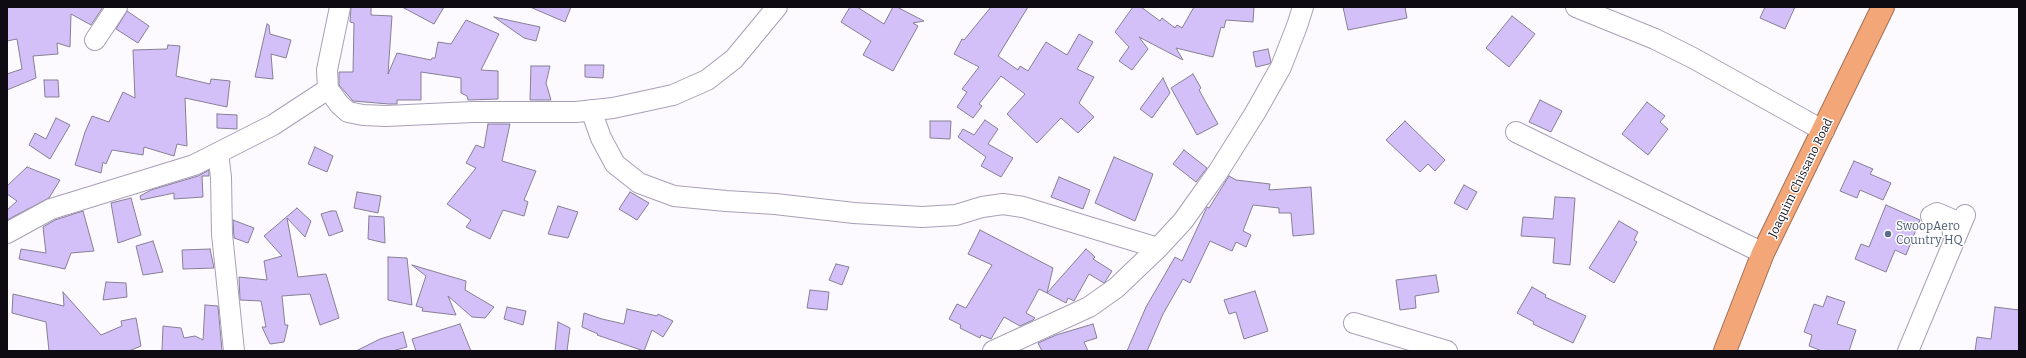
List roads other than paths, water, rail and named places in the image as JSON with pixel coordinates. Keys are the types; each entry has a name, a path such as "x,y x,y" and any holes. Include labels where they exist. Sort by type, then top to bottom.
{"highway":[{"name":"Joaquim Chissano Road","path":"1725,351 1764,253 1824,132 1883,7"}],"street":[{"path":"95,40 117,7"},
{"path":"340,7 327,70 328,89 340,105 348,112 363,115 591,110 613,108 672,95 707,80 734,59 777,7"},
{"path":"993,351 1089,307 1116,288 1158,248 1183,221 1255,113 1281,67 1303,7"},
{"path":"1576,7 1654,39 1693,58 1824,132"},
{"path":"7,233 51,209 194,165 273,125 328,89"},
{"path":"591,110 601,138 615,164 639,183 674,196 922,218 956,215 982,207 1002,204 1023,207 1158,248"},
{"path":"1516,132 1764,253"},
{"path":"218,153 221,177 222,234 234,351"},
{"path":"1931,216 1937,213 1951,219 1954,241"},
{"path":"1908,351 1965,215"},
{"path":"1354,323 1447,351"}],"place":[{"name":"SwoopAero Country HQ","path":"1888,234"}]}
